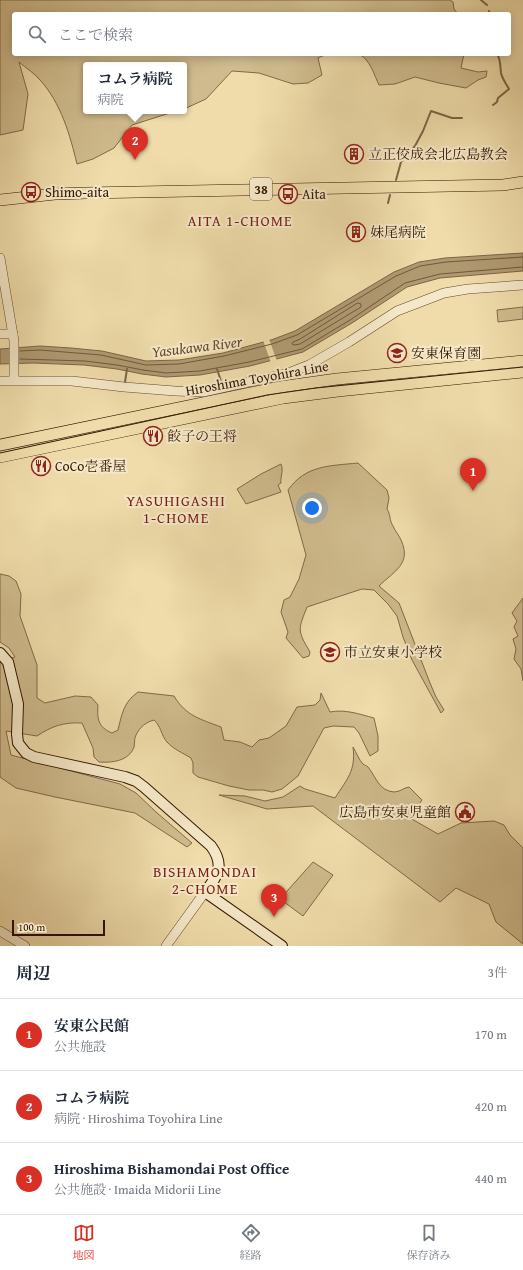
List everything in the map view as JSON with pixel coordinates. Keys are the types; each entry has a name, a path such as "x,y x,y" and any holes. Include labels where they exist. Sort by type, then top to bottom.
{"main road":[{"name":"38","path":"0,200 55,194 503,185 523,182"},
{"name":"Hiroshima Toyohira Line","path":"0,446 280,387 337,379 523,361"},
{"name":"Hiroshima Toyohira Line","path":"0,457 284,398 338,390 523,372"},
{"path":"0,653 8,662 18,704 16,734 18,743 26,753 34,757 124,777 136,781 144,787 212,846 218,854 220,864 216,878 205,892 282,946"}],"street":[{"path":"0,258 13,336 14,378"},
{"path":"0,381 14,378 72,381 175,392 203,392 286,374 309,365 398,311 444,293 468,289 523,285"},
{"path":"0,334 13,336"},
{"path":"166,946 205,892"},
{"path":"0,931 25,946"}],"shaded area":[{"path":"0,0 450,0 453,2 454,9 456,12 12,12 12,56 322,56 318,58 322,75 308,83 293,84 259,73 232,71 206,99 187,108 187,62 83,62 83,114 167,114 132,125 114,148 93,159 77,164 68,131 54,99 38,77 19,62 28,94 23,130 0,135"},
{"path":"362,56 464,56 461,68 478,72 487,71 486,77 478,80 466,88 415,77 395,84 379,85 366,59"},
{"path":"523,307 523,319 498,322 497,310"},
{"path":"358,463 387,490 389,498 387,509 392,524 404,548 404,555 400,566 379,586 399,603 430,683 444,710 441,713 412,660 397,616 388,604 374,590 362,589 307,607 300,630 310,652 309,656 303,658 286,638 288,632 281,612 284,600 290,597 299,579 306,555 288,490 295,482 310,471 328,466"},
{"path":"281,464 281,483 278,485 281,492 246,504 237,489"},
{"path":"0,574 9,576 16,581 21,594 20,616 37,665 37,698 45,703 75,696 91,697 98,705 99,722 107,731 112,733 118,730 122,713 133,696 138,692 174,696 183,708 194,716 221,727 224,740 240,742 252,747 259,740 269,738 286,726 297,707 315,705 320,700 321,693 330,712 347,712 374,718 378,736 378,751 370,756 359,733 354,727 333,726 324,728 298,776 282,789 272,792 229,786 198,777 193,773 193,763 191,758 169,744 154,720 141,727 135,736 132,752 120,760 109,762 99,762 94,757 93,748 82,723 58,725 37,736 6,731 11,755 120,784 136,793 192,843 187,847 135,813 16,788 0,777 0,662 15,657 9,648 0,642"},
{"path":"523,598 523,681 521,669 514,659 516,649 513,639 518,636 514,627 517,621 512,613"},
{"path":"353,747 363,764 368,767 381,786 394,792 409,787 422,800 410,818 438,834 461,823 494,821 504,825 510,835 523,848 523,944 496,922 489,904 456,888 440,902 313,806 267,809 219,795 245,796 265,801 283,797 300,786 305,789 335,798 347,780 352,769 354,755"},
{"path":"313,862 333,875 303,916 280,899"}],"water":[{"path":"523,253 523,271 440,278 407,287 352,323 303,352 250,366 200,375 166,377 84,365 33,363 0,364 0,349 40,346 102,351 146,361 179,360 223,353 271,340 295,331 394,272 419,262 445,258"}],"pier":[{"path":"269,339 277,361 271,363 263,340"}],"waterway":[{"path":"481,0 487,5"},
{"path":"493,105 497,102 498,98 509,89 504,81 498,56"},
{"path":"396,180 401,162 415,146 431,111 452,118 462,118"},
{"path":"388,203 390,195"},
{"path":"125,382 127,369"},
{"path":"217,369 221,381"}],"tram line":[{"path":"0,453 267,395 316,388 523,367"}],"place":[{"name":"立正佼成会北広島教会","path":"354,154"},
{"name":"コムラ病院","path":"135,160"},
{"name":"Shimo-aita","path":"31,192"},
{"name":"Aita","path":"288,194"},
{"name":"妹尾病院","path":"356,232"},
{"name":"安東保育園","path":"397,353"},
{"name":"餃子の王将","path":"153,436"},
{"name":"CoCo壱番屋","path":"41,466"},
{"name":"安東公民館","path":"473,491"},
{"name":"市立安東小学校","path":"330,652"},
{"name":"広島市安東児童館","path":"465,812"},
{"name":"Hiroshima Bishamondai Post Office","path":"274,917"}],"district":[{"name":"AITA 1-CHOME","path":"240,221"},
{"name":"YASUHIGASHI 1-CHOME","path":"176,510"},
{"name":"BISHAMONDAI 2-CHOME","path":"205,880"}],"water label":[{"name":"Yasukawa River","path":"197,347"}]}
